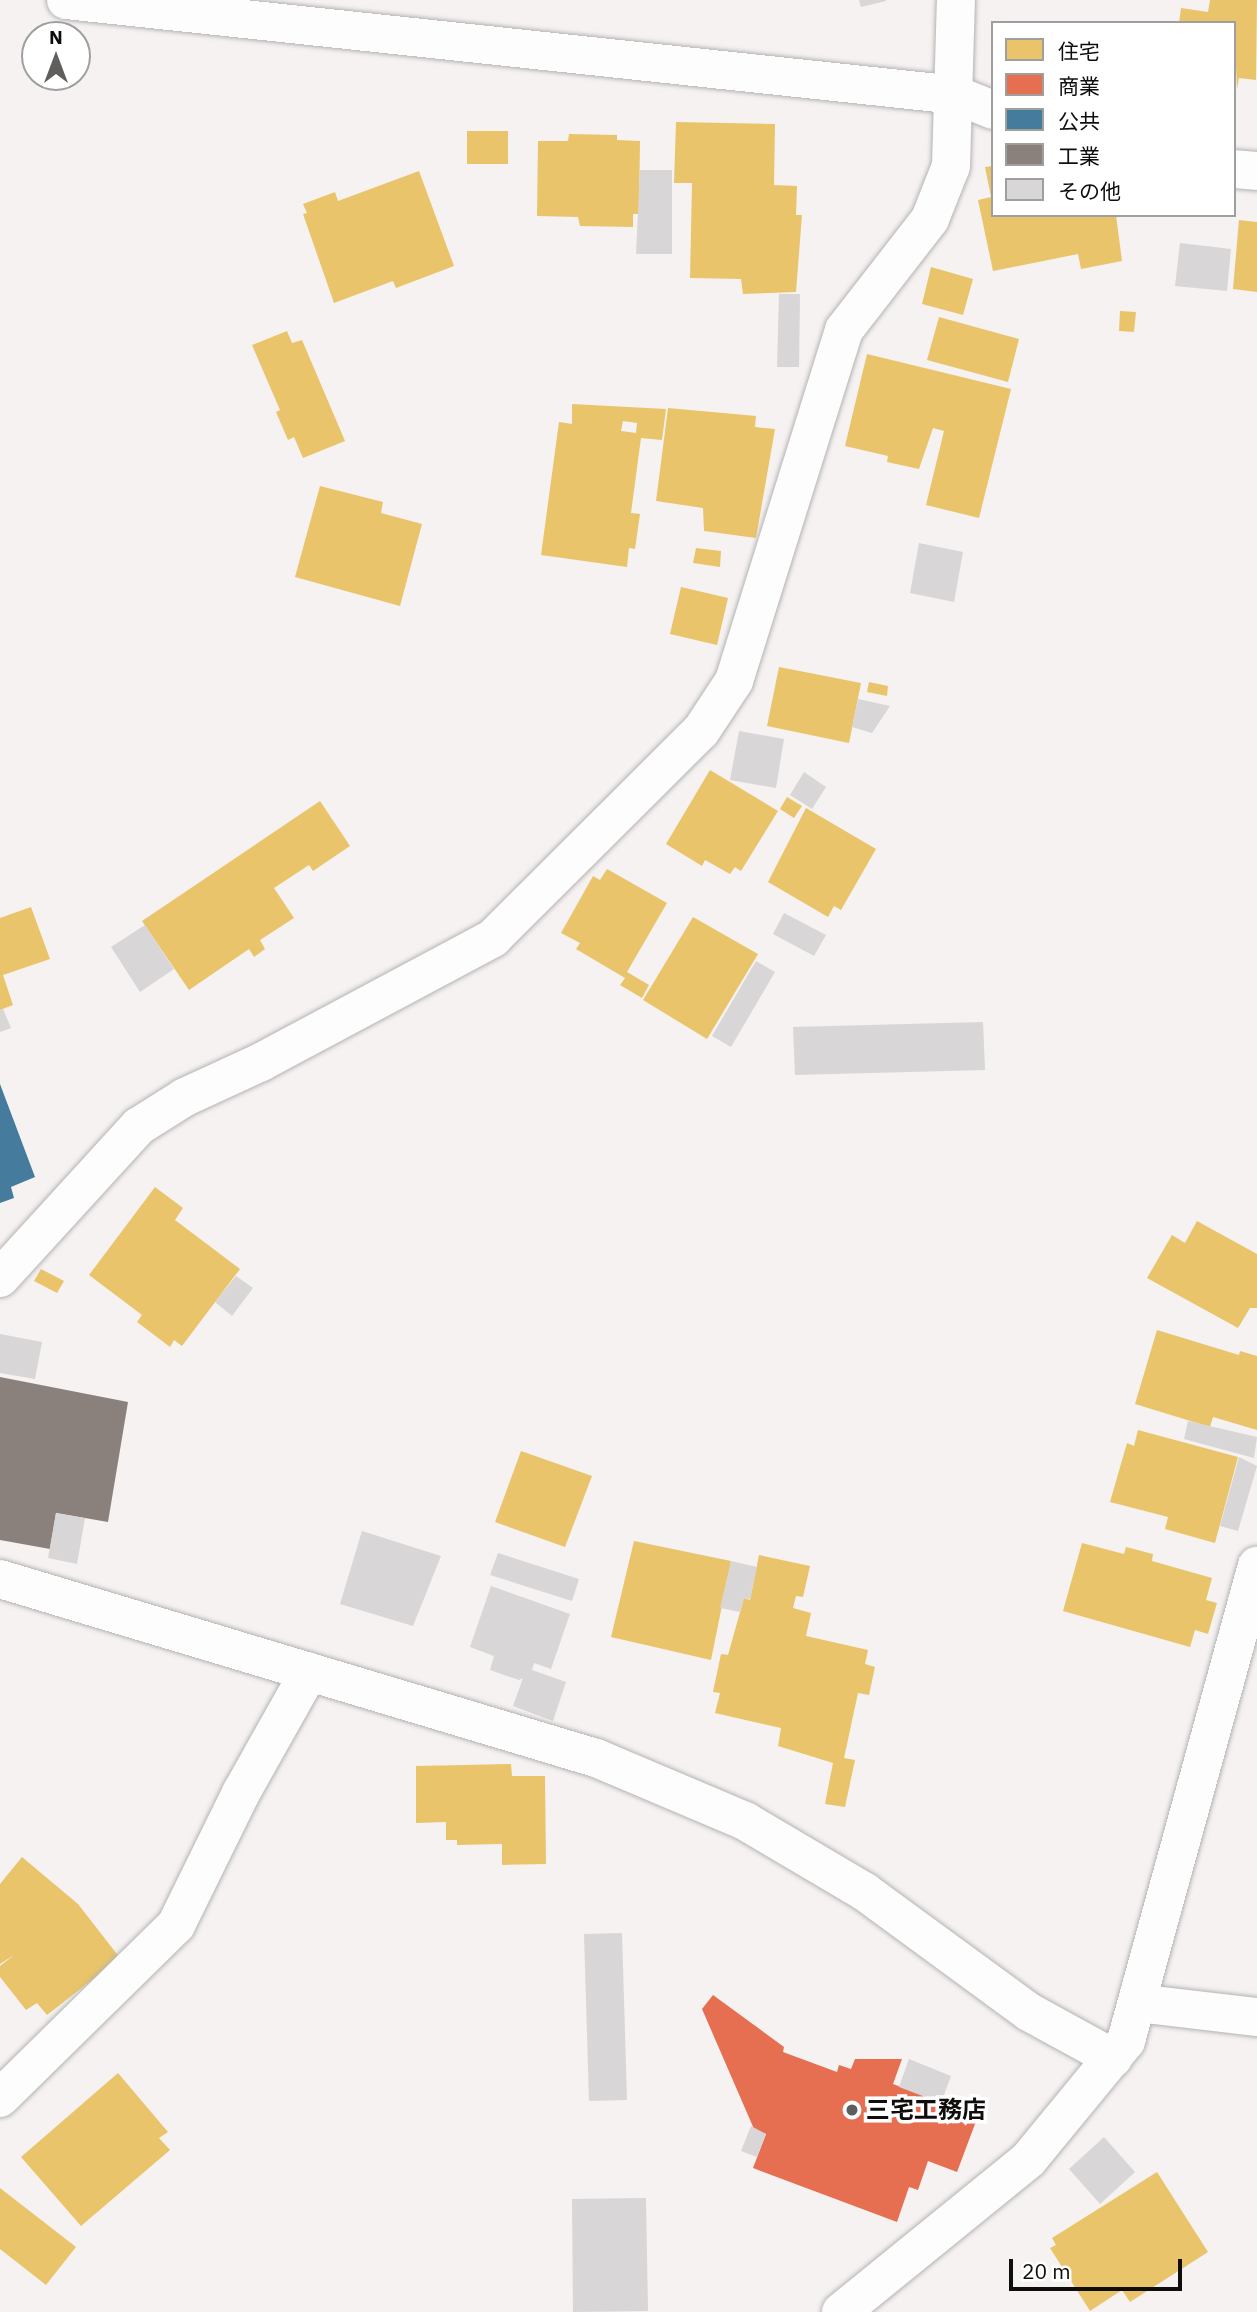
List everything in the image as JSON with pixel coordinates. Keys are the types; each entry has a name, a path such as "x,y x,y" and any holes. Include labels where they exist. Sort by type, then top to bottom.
{"street":[{"path":"66,0 196,7 956,95 991,109"},
{"path":"0,1278 139,1126 185,1097 273,1056 493,938 701,731 734,681 844,330 930,219 951,166 956,95 956,0"},
{"path":"1236,169 1257,171"},
{"path":"841,2312 1028,2159 1126,2041 1257,1566"},
{"path":"0,1579 596,1758 745,1821 865,1892 1028,2012 1113,2058"},
{"path":"0,2098 176,1925 241,1793 309,1672"},
{"path":"1137,2003 1257,2017"}],"building: 住宅":[{"path":"1210,0 1257,0 1256,80 1239,78 1237,89 1236,21 1179,21 1181,8 1208,12"},
{"path":"676,122 775,124 774,185 797,186 796,215 802,215 796,292 743,294 741,279 690,278 692,183 674,183"},
{"path":"467,131 508,131 508,164 467,164"},
{"path":"569,134 617,135 617,140 640,141 639,214 633,214 633,227 580,226 578,217 537,216 538,141 568,141"},
{"path":"991,166 991,197 985,167"},
{"path":"419,171 454,266 396,288 393,281 334,303 303,214 307,213 303,204 335,192 338,201"},
{"path":"991,197 991,217 1116,217 1122,261 1081,269 1078,254 993,271 978,200"},
{"path":"1239,220 1257,222 1257,292 1233,289"},
{"path":"931,267 973,279 963,315 922,304"},
{"path":"1120,311 1136,312 1134,332 1119,331"},
{"path":"939,317 1019,339 1008,382 927,360"},
{"path":"287,331 292,343 302,340 345,441 303,458 294,437 288,440 276,412 280,410 252,345"},
{"path":"867,354 1011,389 979,518 926,505 944,431 933,428 919,469 887,462 888,456 845,446"},
{"path":"572,404 666,409 662,440 641,438 631,513 640,514 635,549 629,548 627,567 541,555 559,422 572,424","holes":["623,421 637,423 636,433 621,431"]},
{"path":"668,408 756,416 755,427 775,429 756,538 704,531 703,508 656,501"},
{"path":"320,486 383,502 381,513 422,524 400,606 295,577"},
{"path":"696,548 721,551 720,567 693,563"},
{"path":"681,587 728,598 717,645 670,634"},
{"path":"779,667 861,683 849,743 767,726"},
{"path":"869,682 888,686 887,696 867,692"},
{"path":"710,770 778,811 741,871 735,867 730,874 705,860 702,866 666,844"},
{"path":"787,797 802,806 794,818 780,809"},
{"path":"320,801 350,846 313,871 309,865 274,888 294,918 260,940 265,949 254,957 249,949 189,990 142,921"},
{"path":"806,808 876,849 841,910 834,906 828,917 768,882"},
{"path":"607,869 667,903 627,972 649,985 642,998 620,985 625,978 576,949 580,943 561,933 593,876 600,880"},
{"path":"31,907 50,959 3,975 13,1005 0,1010 0,918"},
{"path":"693,917 758,954 707,1039 643,1000"},
{"path":"155,1187 183,1208 175,1220 240,1269 182,1346 174,1340 170,1347 137,1322 142,1315 89,1275"},
{"path":"1197,1221 1257,1254 1257,1308 1250,1308 1238,1328 1147,1278 1172,1235 1185,1243"},
{"path":"41,1269 64,1281 57,1293 34,1281"},
{"path":"1157,1330 1239,1355 1240,1351 1257,1356 1257,1430 1213,1417 1210,1427 1135,1404"},
{"path":"1138,1430 1238,1457 1215,1543 1165,1529 1168,1517 1110,1502 1127,1443 1134,1446"},
{"path":"521,1451 592,1476 565,1547 495,1522"},
{"path":"634,1541 731,1561 711,1660 611,1637"},
{"path":"1082,1543 1124,1554 1126,1547 1153,1554 1152,1561 1212,1578 1206,1600 1217,1603 1208,1634 1195,1630 1190,1647 1063,1611"},
{"path":"759,1555 810,1566 803,1597 796,1596 793,1608 811,1613 806,1636 868,1650 865,1664 875,1667 869,1695 858,1693 844,1758 855,1760 845,1807 825,1804 833,1763 778,1746 781,1728 715,1713 720,1693 713,1692 721,1654 728,1655 744,1598 750,1600"},
{"path":"511,1764 512,1776 545,1776 546,1864 502,1865 502,1844 457,1845 457,1840 446,1840 446,1822 416,1823 416,1766"},
{"path":"22,1857 78,1904 120,1958 47,2015 37,2003 26,2010 0,1977 0,1966 14,1955 0,1964 0,1884"},
{"path":"118,2073 168,2132 159,2138 170,2150 81,2226 21,2157"},
{"path":"1157,2172 1208,2252 1130,2302 1122,2290 1090,2311 1050,2248 1056,2245 1052,2238"},
{"path":"0,2188 76,2247 46,2285 0,2249"}],"building: 商業":[{"name":"三宅工務店","path":"713,1995 784,2047 783,2052 837,2072 839,2065 851,2069 855,2059 902,2059 893,2084 978,2116 957,2172 928,2161 918,2190 909,2187 897,2222 753,2168 766,2134 754,2129 702,2009"}],"building: 公共":[{"path":"0,1084 35,1177 11,1187 14,1198 0,1203"}],"building: 工業":[{"path":"0,1377 128,1402 108,1522 56,1513 50,1549 0,1540"}],"building: その他":[{"path":"859,0 886,0 886,1 861,7"},
{"path":"640,170 672,170 672,254 636,254"},
{"path":"1180,243 1231,249 1227,291 1175,286"},
{"path":"779,294 800,294 799,367 777,367"},
{"path":"919,543 963,552 954,602 910,593"},
{"path":"858,699 890,706 872,733 852,727"},
{"path":"739,731 784,739 776,788 730,780"},
{"path":"804,772 826,787 812,809 790,795"},
{"path":"784,913 826,935 814,956 773,934"},
{"path":"145,925 174,969 140,992 111,947"},
{"path":"756,961 775,972 731,1047 712,1036"},
{"path":"3,1009 11,1028 0,1032 0,1010"},
{"path":"983,1022 985,1070 795,1075 793,1027"},
{"path":"236,1276 253,1288 232,1316 215,1302"},
{"path":"0,1334 42,1342 35,1379 0,1373"},
{"path":"1188,1421 1257,1437 1254,1458 1184,1439"},
{"path":"1239,1457 1257,1466 1238,1531 1220,1526"},
{"path":"56,1513 85,1518 77,1564 48,1558"},
{"path":"362,1531 441,1556 413,1626 340,1604"},
{"path":"498,1553 579,1579 572,1601 490,1575"},
{"path":"731,1561 757,1567 750,1599 744,1598 740,1612 720,1608"},
{"path":"491,1586 570,1614 551,1669 534,1663 532,1670 566,1682 553,1721 513,1706 523,1678 519,1680 490,1670 494,1656 470,1647"},
{"path":"622,1933 627,2100 589,2101 584,1934"},
{"path":"909,2059 951,2076 941,2103 899,2087"},
{"path":"751,2126 766,2134 757,2157 741,2151"},
{"path":"1104,2137 1135,2172 1100,2204 1069,2169"},
{"path":"646,2198 648,2311 573,2312 572,2199"}],"place":[{"name":"三宅工務店","path":"852,2110"}]}
